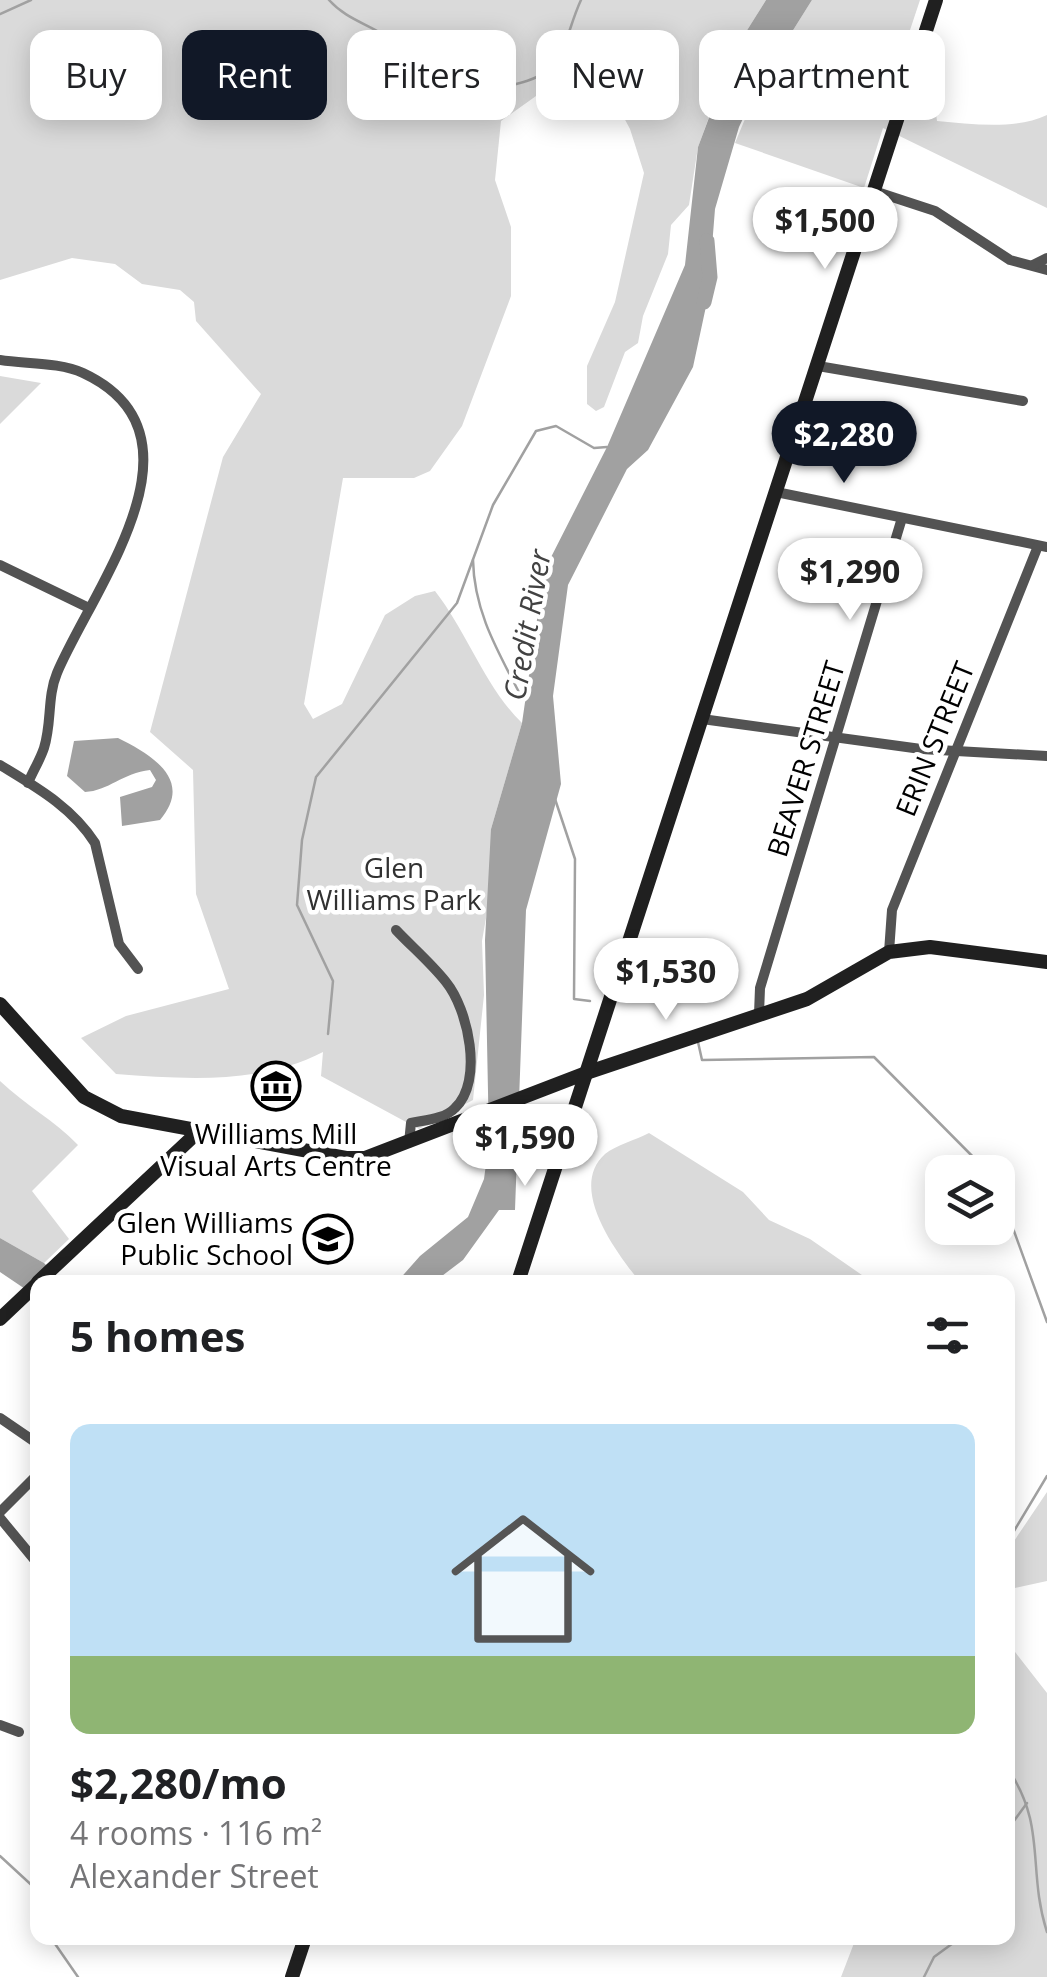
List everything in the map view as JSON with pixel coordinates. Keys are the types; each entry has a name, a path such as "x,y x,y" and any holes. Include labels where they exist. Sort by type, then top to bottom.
{"main road":[{"path":"520,1275 936,0"},
{"path":"0,1004 84,1098 121,1116 346,1158 365,1158 586,1072 807,999 888,952 930,947 1047,962"},
{"path":"528,1095 560,1091 574,1110"},
{"path":"46,1275 199,1131"},
{"path":"0,1319 30,1290"},
{"path":"292,1977 303,1945"}],"street":[{"path":"874,191 935,212 1000,255 1047,270"},
{"path":"1033,265 1047,258"},
{"path":"0,360 80,372 122,405 146,457 142,492 57,674 44,748 28,782"},
{"path":"818,366 1023,401"},
{"path":"776,492 1043,547"},
{"name":"BEAVER STREET","path":"759,1014 760,988 902,518"},
{"name":"ERIN STREET","path":"888,952 892,910 954,750 1043,547"},
{"path":"0,565 89,608"},
{"path":"702,719 836,739 1047,756"},
{"path":"0,765 74,814 95,844 119,944 138,969"},
{"path":"396,930 453,992 470,1054 464,1096 454,1110 411,1123 409,1143"},
{"path":"0,1418 30,1439"},
{"path":"30,1483 0,1515 30,1554"},
{"path":"0,1725 19,1732"}],"green space":[{"name":"Glen Williams Park","path":"0,0 766,0 747,30 699,30 699,120 708,120 698,147 689,205 671,225 668,254 643,316 638,343 625,352 604,407 596,411 587,404 587,366 615,302 644,173 625,120 679,120 679,30 536,30 536,96 516,110 516,30 347,30 347,120 502,120 495,180 511,227 511,296 462,426 430,471 414,478 343,478 304,704 313,719 342,704 385,615 415,596 435,591 497,693 522,723 491,829 494,872 482,941 484,995 473,1100 419,1129 321,1076 323,1052 299,1063 248,1075 142,1076 116,1074 81,1038 126,1016 229,989 196,894 193,770 150,732 223,457 261,394 196,321 194,302 180,290 142,284 115,264 72,258 0,280"},
{"path":"812,0 920,0 910,30 793,30"},
{"path":"1047,115 1047,208 883,128 864,188 735,143 745,120 1007,124"},
{"path":"0,376 41,383 0,424"},
{"path":"0,1081 78,1145 32,1191 69,1239 44,1263 0,1238"},
{"path":"649,1133 743,1192 769,1220 810,1239 862,1275 635,1275 609,1238 593,1202 591,1184 595,1168 615,1148"},
{"path":"1047,1492 1047,1581 1015,1588 1015,1540"},
{"path":"1015,1652 1047,1693 1047,1977 841,1977 853,1945 1015,1945"}],"shaded area":[{"name":"Credit River","path":"766,0 812,0 793,30 747,30"},
{"name":"Credit River","path":"708,120 742,120 715,209 708,297 693,367 648,450 627,469 568,585 553,696 561,784 526,910 515,1210 499,1210 463,1260 443,1275 403,1275 468,1217 484,1179 489,1142 485,940 491,829 522,723 544,571 607,447 685,265 698,147","holes":["498,1120 501,1159 493,1168 492,1137"]},
{"path":"118,738 144,752 171,781 173,793 160,820 122,826 120,797 152,787 156,780 150,770 85,792 67,776 74,741"},
{"path":"0,1238 44,1263 56,1275 30,1275 30,1292 0,1272"}],"waterway":[{"path":"0,14 31,0"},
{"path":"329,0 348,16 391,40 447,99 523,82 549,70 558,60 581,0"},
{"name":"Credit River","path":"704,302 710,277 707,241"},
{"path":"328,1034 333,981 297,905 302,840 316,777 457,603 493,505 536,431 556,426 594,448 607,447"},
{"path":"473,560 483,615 523,700"},
{"path":"555,799 575,859 574,999 590,1001"},
{"path":"698,1042 702,1060 874,1057 971,1155"},
{"path":"1015,1234 1047,1322"},
{"path":"1015,1529 1047,1476"},
{"path":"1015,1781 1028,1810 1047,1932"},
{"path":"1015,1819 1027,1803"},
{"path":"0,1856 30,1884"},
{"path":"56,1945 78,1977"},
{"path":"924,1977 934,1957 950,1945"}],"place":[{"name":"Williams Mill Visual Arts Centre","path":"276,1086"},
{"name":"Glen Williams Public School","path":"328,1239"}]}
